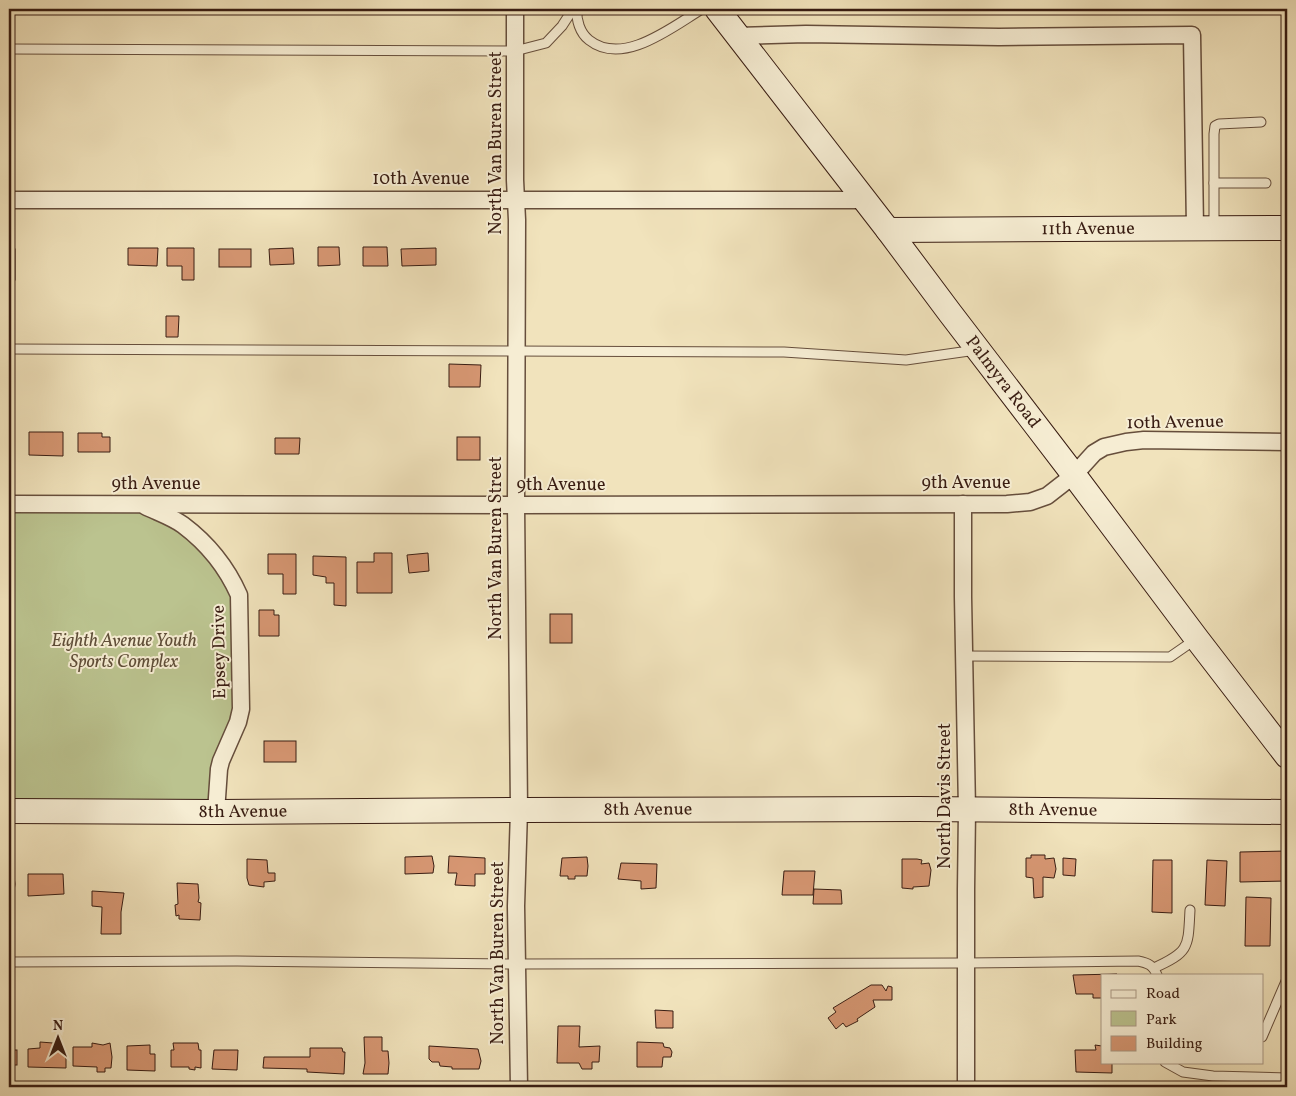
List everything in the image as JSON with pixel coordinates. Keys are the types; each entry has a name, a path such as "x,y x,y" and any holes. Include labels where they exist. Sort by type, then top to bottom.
{"street":[{"name":"North Van Buren Street","path":"514,9 517,220 516,505 519,810 516,906 519,1087"},
{"name":"Palmyra Road","path":"716,9 888,230 1287,756"},
{"path":"737,36 806,34 999,37 1192,35 1205,228"},
{"name":"10th Avenue","path":"9,200 864,200"},
{"name":"11th Avenue","path":"888,230 1287,228"},
{"name":"10th Avenue","path":"1074,475 1094,453 1104,447 1126,442 1144,440 1287,442"},
{"name":"9th Avenue","path":"9,504 1007,504 1030,502 1048,496 1074,475"},
{"name":"Epsey Drive","path":"140,504 182,525 208,548 232,579 239,595 242,708 218,769 216,812"},
{"name":"North Davis Street","path":"963,504 967,810 966,1087"},
{"name":"8th Avenue","path":"9,810 216,812 519,810 1287,812"}],"lane":[{"path":"9,49 515,51 546,43 562,26 573,9"},
{"path":"578,9 576,18 584,36 595,44 614,49 632,48 656,37 702,9"},
{"path":"1205,228 1214,182 1215,126 1219,124 1261,122"},
{"path":"1214,182 1266,183"},
{"path":"9,349 784,352 906,360 978,350"},
{"path":"964,656 1170,656 1197,639"},
{"path":"9,962 245,961 517,964 1138,961 1146,963 1156,971 1184,950 1188,938 1190,910"},
{"path":"1264,1032 1287,978"},
{"path":"1169,1064 1183,1072 1213,1076 1287,1078"}],"green space":[{"name":"Eighth Avenue Youth Sports Complex","path":"140,505 181,526 231,580 240,708 215,810 9,809 9,506"}],"building":[{"path":"318,247 339,247 340,265 318,266"},
{"path":"363,247 387,247 388,266 363,266"},
{"path":"128,248 158,248 157,266 128,265"},
{"path":"167,248 194,248 194,280 182,280 182,266 167,266"},
{"path":"293,248 294,264 270,265 269,249"},
{"path":"436,248 436,265 402,266 401,249"},
{"path":"9,249 15,249 15,280 9,280"},
{"path":"219,249 251,249 251,267 219,267"},
{"path":"166,316 179,316 178,337 166,337"},
{"path":"449,364 481,365 480,387 449,387"},
{"path":"29,432 63,432 63,456 29,455"},
{"path":"78,433 102,433 102,437 110,437 110,452 78,452"},
{"path":"9,436 13,436 13,454 9,454"},
{"path":"457,437 480,437 480,460 457,460"},
{"path":"275,438 300,438 299,454 275,454"},
{"path":"374,553 392,553 392,593 357,593 357,562 374,562"},
{"path":"428,553 429,571 409,573 407,555"},
{"path":"268,554 296,554 296,594 283,594 283,574 268,574"},
{"path":"313,556 346,557 346,606 334,605 334,583 326,583 326,577 313,575"},
{"path":"259,610 274,610 274,615 279,615 279,636 259,636"},
{"path":"550,614 572,614 572,643 550,643"},
{"path":"264,741 296,741 296,762 264,762"},
{"path":"1287,851 1287,881 1240,882 1240,852"},
{"path":"1031,855 1045,855 1045,859 1054,858 1056,869 1054,878 1043,877 1043,897 1034,898 1033,878 1026,877 1026,858 1031,858"},
{"path":"432,856 433,873 405,874 405,857"},
{"path":"449,856 485,858 485,874 475,874 475,886 455,885 457,873 448,873"},
{"path":"587,857 587,876 575,876 575,879 568,879 568,876 560,876 562,858"},
{"path":"1063,858 1076,859 1075,876 1063,875"},
{"path":"247,859 267,860 268,873 275,873 275,881 264,882 264,887 249,885"},
{"path":"902,859 917,859 922,860 921,864 929,863 931,870 929,886 913,887 913,889 902,888"},
{"path":"1153,860 1172,860 1172,913 1152,912"},
{"path":"1207,860 1227,861 1225,906 1205,905"},
{"path":"621,863 657,864 656,888 641,889 641,881 618,879"},
{"path":"784,871 815,871 813,895 782,895"},
{"path":"28,874 63,874 64,894 28,896"},
{"path":"9,876 14,876 13,899 9,899"},
{"path":"177,883 198,884 198,902 201,903 200,920 179,919 179,915 176,916 175,905 178,904"},
{"path":"814,889 841,890 842,904 813,904"},
{"path":"92,891 124,893 121,912 121,934 101,934 102,907 92,906"},
{"path":"1246,897 1271,898 1270,946 1245,946"},
{"path":"1101,974 1101,998 1093,998 1093,994 1076,994 1073,975"},
{"path":"871,985 882,985 886,991 888,986 892,987 892,1000 873,1000 875,1007 857,1019 858,1021 846,1027 843,1023 836,1029 828,1018 836,1012 833,1008"},
{"path":"655,1010 673,1011 673,1028 656,1028"},
{"path":"558,1026 580,1026 579,1047 600,1046 599,1062 592,1062 592,1069 582,1069 579,1063 557,1063"},
{"path":"364,1037 382,1037 382,1051 388,1051 388,1074 363,1074 365,1063"},
{"path":"40,1042 53,1043 53,1050 64,1049 66,1068 28,1067 28,1049 40,1048"},
{"path":"637,1042 663,1043 664,1047 670,1048 672,1052 671,1057 663,1057 662,1067 637,1067"},
{"path":"92,1043 103,1045 110,1043 111,1068 105,1068 105,1072 97,1072 97,1067 73,1066 73,1047 92,1047"},
{"path":"173,1043 198,1043 199,1050 201,1050 201,1068 195,1067 195,1070 189,1069 189,1067 171,1067 171,1050 174,1050"},
{"path":"150,1045 150,1054 155,1054 155,1071 127,1070 127,1046"},
{"path":"1095,1045 1101,1046 1101,1064 1112,1064 1112,1073 1076,1072 1075,1050 1096,1050"},
{"path":"429,1046 478,1049 481,1061 479,1069 452,1069 452,1067 440,1066 439,1062 432,1062 429,1059"},
{"path":"310,1048 342,1048 343,1052 345,1052 344,1074 307,1072 307,1069 263,1068 264,1057 310,1057"},
{"path":"9,1050 17,1050 17,1065 9,1065"},
{"path":"214,1050 238,1050 237,1070 212,1069"}]}
